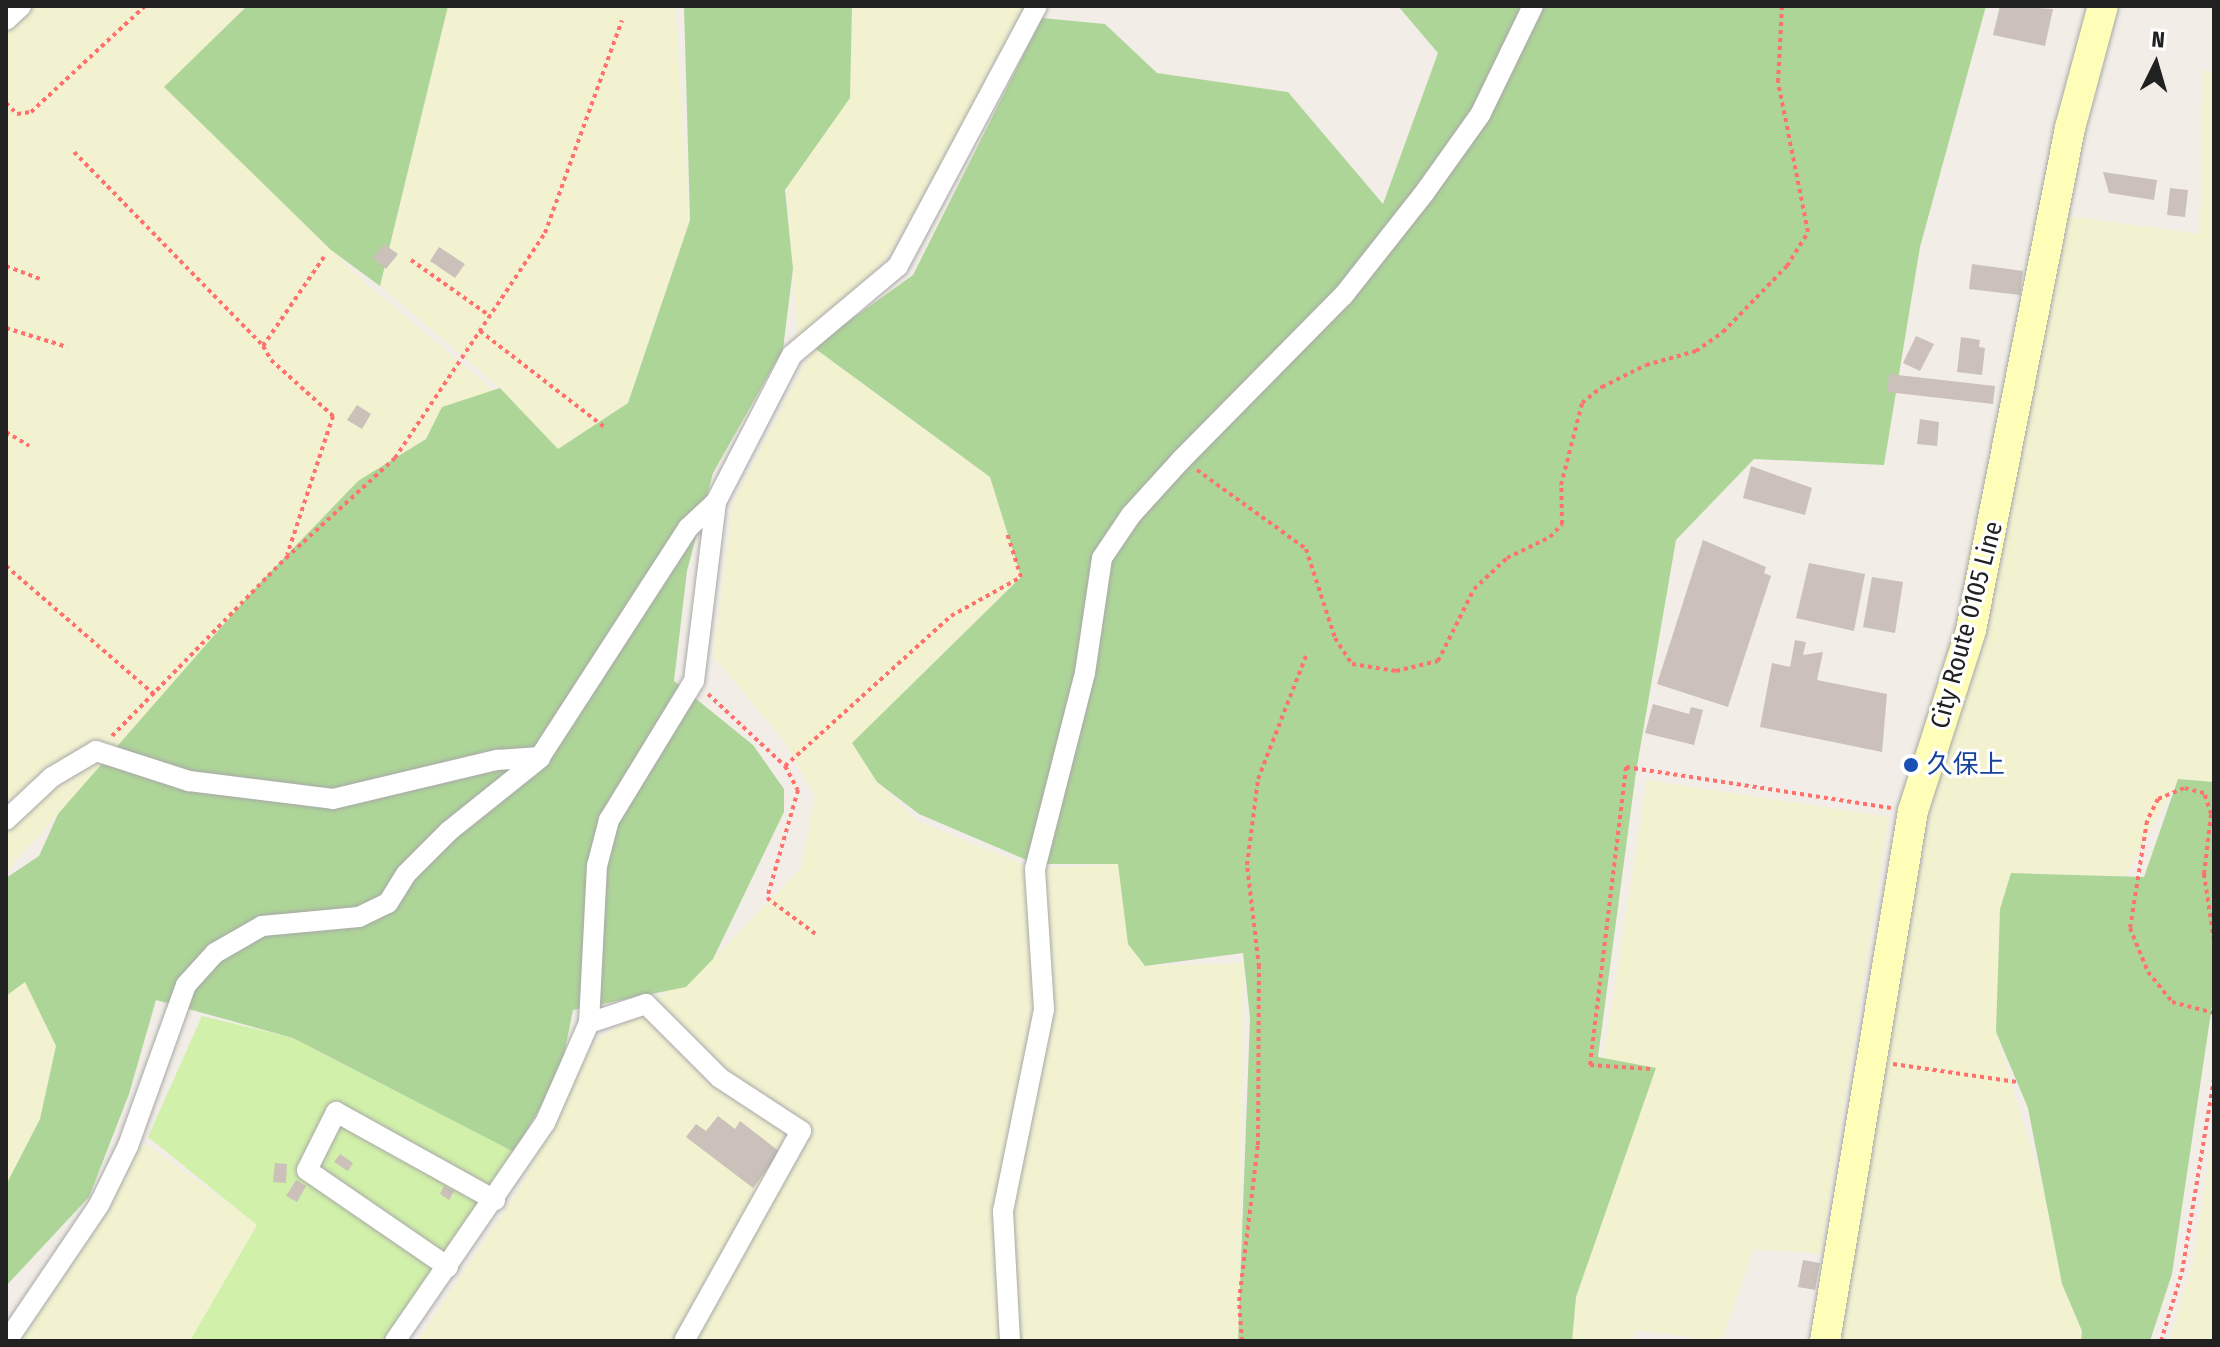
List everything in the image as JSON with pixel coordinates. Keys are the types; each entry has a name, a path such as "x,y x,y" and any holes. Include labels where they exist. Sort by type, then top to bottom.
{"street":[{"path":"6,20 21,6"},
{"path":"7,1341 99,1205 128,1146 181,997 215,953 262,926 359,917 388,903 406,874 449,831 540,757 688,528 716,502 792,355 898,266 1037,6"},
{"path":"1010,1341 1003,1211 1044,1009 1035,869 1085,673 1102,558 1131,515 1182,459 1343,296 1425,192 1480,115 1533,6"},
{"name":"City Route 0105 Line","path":"1825,1341 1913,811 1971,630 2070,128 2103,6"},
{"path":"395,1341 495,1200 545,1123 589,1023 597,866 609,820 694,681 716,502"},
{"path":"6,820 52,777 96,751 189,781 333,799 497,760 540,757"},
{"path":"589,1023 646,1004 720,1078 801,1131 684,1341"},
{"path":"448,1267 307,1170 336,1112 495,1200"}],"path":[{"path":"6,103 17,114 31,112 145,6"},
{"path":"1182,459 1306,549 1335,638 1352,664 1396,671 1438,661 1474,589 1507,558 1550,537 1562,524 1561,485 1582,403 1646,365 1696,351 1723,332 1787,266 1808,232 1778,82 1782,6"},
{"path":"96,751 155,695 286,558 395,458 545,233 622,20"},
{"path":"74,152 263,346 271,360 333,416 286,558"},
{"path":"263,346 324,257"},
{"path":"411,260 490,316"},
{"path":"6,266 42,280"},
{"path":"6,328 67,347"},
{"path":"480,331 604,427"},
{"path":"6,432 29,446"},
{"path":"785,766 951,616 1021,577 1007,533"},
{"path":"6,566 155,695"},
{"path":"1242,1341 1239,1301 1258,1130 1259,967 1247,865 1258,779 1306,656"},
{"path":"694,681 785,766 798,790 797,809 768,880 767,898 817,935"},
{"path":"1650,1069 1590,1065 1626,767 1913,811"},
{"path":"2214,941 2204,874 2211,814 2204,793 2184,788 2158,799 2147,821 2130,928 2148,972 2172,1002 2214,1013"},
{"path":"1871,1061 2017,1082"},
{"path":"2161,1341 2182,1272 2214,1078"}],"green space":[{"path":"6,6 247,6 165,87 365,283 497,393 347,495 6,872"},
{"path":"247,6 448,6 380,286 331,250 164,87"},
{"path":"448,6 675,6 690,220 628,403 558,449 500,388 380,286"},
{"path":"684,6 852,6 850,98 785,190 793,269 783,349 713,473 687,571 674,681 753,745 784,789 784,812 713,959 686,987 573,1010 560,1074 514,1152 293,1038 156,1000 129,1094 89,1197 6,1286 6,1185 40,1119 56,1046 25,982 6,996 6,878 39,856 58,814 259,584 358,481 426,439 442,407 500,388 558,449 628,403 690,220"},
{"path":"852,6 1024,6 945,161 884,264 798,341 787,187 850,93"},
{"path":"1398,6 1986,6 1920,247 1884,465 1754,459 1676,540 1636,772 1598,1057 1656,1068 1576,1297 1572,1341 1238,1341 1250,1018 1243,953 1145,966 1128,944 1118,864 1036,864 919,814 877,782 852,743 1021,577 990,477 813,347 913,275 1042,18 1105,24 1157,73 1288,92 1383,204 1438,53"},
{"path":"2203,70 2214,72 2214,782 2178,779 2125,876 2011,873 1996,1032 2089,1341 1841,1341 1895,993 1939,775 1986,639 2069,216 2200,234"},
{"path":"813,347 990,477 1021,577 852,743 877,782 917,821 1035,869 1118,864 1145,966 1244,963 1239,1341 417,1341 522,1184 594,1042 713,959 801,868 815,796 785,742 713,656 733,503"},
{"path":"2178,779 2214,782 2214,992 2172,1274 2150,1341 2081,1341 2082,1331 2062,1284 2028,1108 1996,1032 2000,909 2011,873 2144,877"},
{"path":"1647,780 1889,817 1821,1254 1754,1249 1721,1341 1636,1330 1632,1341 1572,1341 1602,1066"},
{"path":"25,982 56,1046 40,1119 6,1188 6,996"},
{"path":"202,1016 293,1038 514,1152 403,1341 190,1341 257,1225 148,1137"},
{"path":"2214,1126 2214,1341 2169,1341 2193,1263"},
{"path":"143,1142 257,1224 190,1341 21,1341"}],"building":[{"path":"2000,6 2053,9 2045,46 1993,35"},
{"path":"2103,172 2157,180 2154,200 2109,193"},
{"path":"2170,188 2188,190 2185,217 2167,215"},
{"path":"384,244 398,254 386,269 373,258"},
{"path":"439,247 465,264 455,278 430,261"},
{"path":"1972,264 2023,271 2020,295 1969,289"},
{"path":"1916,336 1934,344 1920,371 1903,363"},
{"path":"1961,337 1980,340 1979,347 1985,348 1982,375 1957,372"},
{"path":"1889,374 1995,386 1993,404 1887,392"},
{"path":"357,405 371,414 362,429 347,420"},
{"path":"1920,419 1939,422 1937,446 1917,444"},
{"path":"1751,466 1812,488 1805,515 1743,498"},
{"path":"1703,540 1766,567 1764,573 1771,576 1728,707 1657,684"},
{"path":"1809,563 1865,574 1854,631 1796,618"},
{"path":"1872,577 1903,582 1895,633 1863,627"},
{"path":"1795,640 1806,642 1803,655 1823,652 1817,680 1887,694 1882,752 1760,727 1772,663 1790,667"},
{"path":"1653,704 1689,714 1691,707 1703,710 1694,745 1645,733"},
{"path":"718,1116 735,1129 740,1121 780,1152 753,1188 686,1137 696,1124 706,1131"},
{"path":"340,1154 353,1163 348,1171 334,1162"},
{"path":"275,1163 287,1164 286,1183 273,1182"},
{"path":"296,1180 306,1186 297,1202 286,1196"},
{"path":"444,1186 454,1191 449,1200 440,1194"},
{"path":"1803,1260 1820,1263 1815,1290 1798,1287"}],"place":[{"name":"久保上","path":"1911,765"}]}
